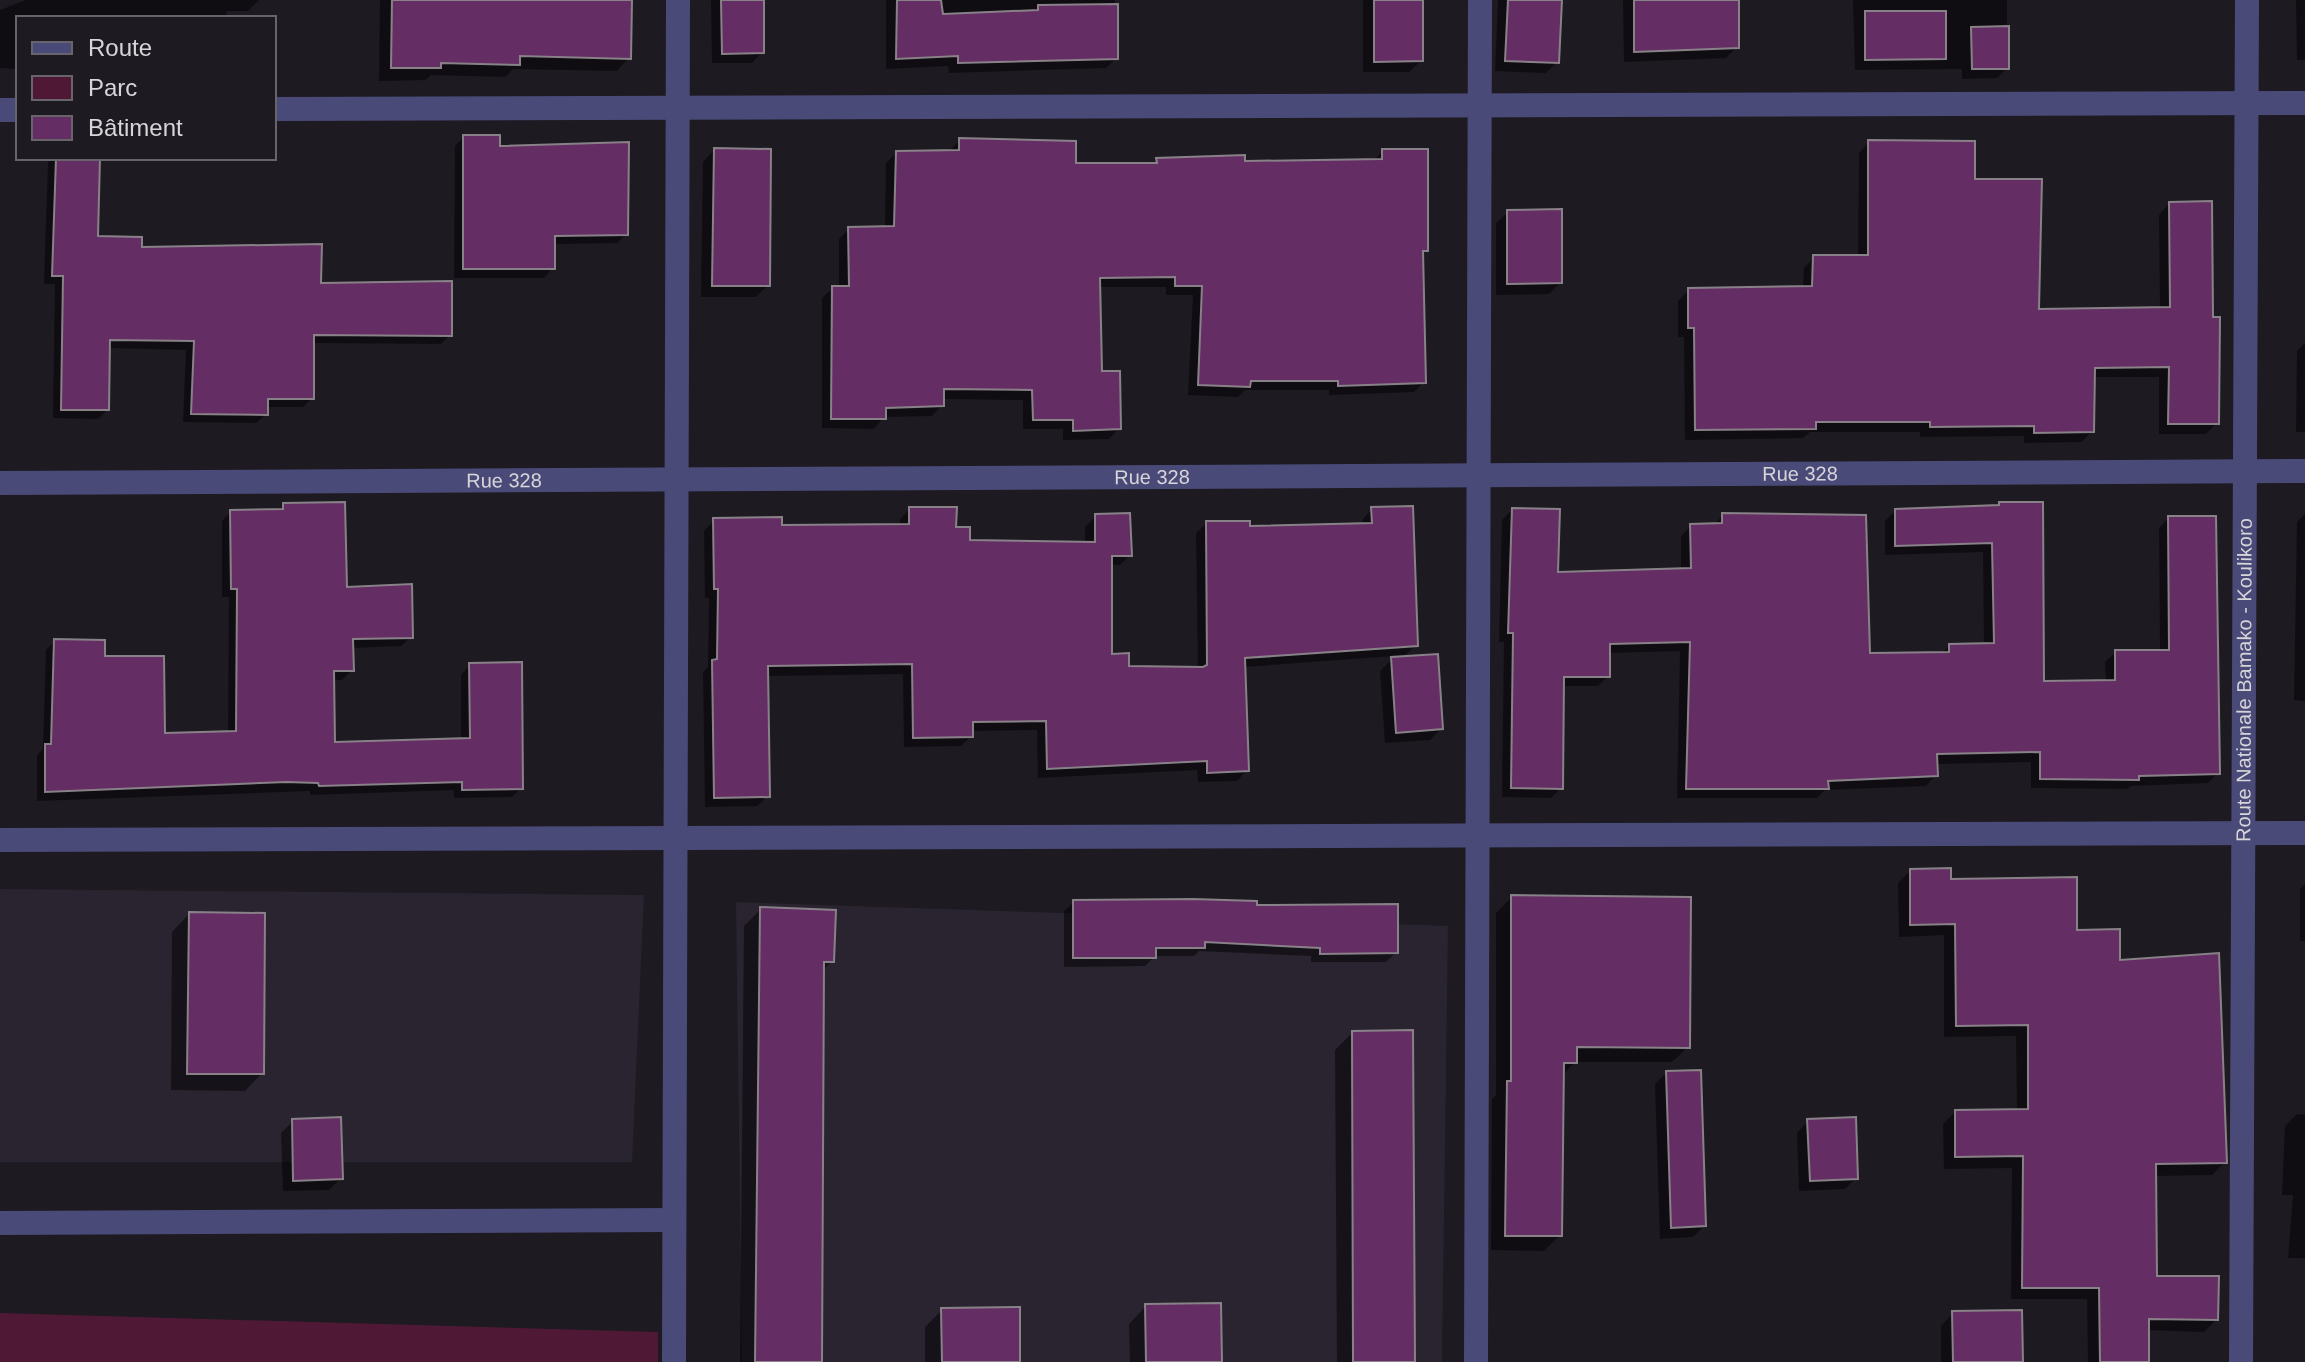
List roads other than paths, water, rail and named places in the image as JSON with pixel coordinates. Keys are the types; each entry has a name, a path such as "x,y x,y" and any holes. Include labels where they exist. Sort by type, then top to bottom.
{"street":[{"path":"674,1362 678,0"},
{"path":"1476,1362 1480,0"},
{"name":"Route Nationale Bamako - Koulikoro","path":"2241,1362 2247,0"},
{"path":"276,109 2305,103"},
{"name":"Rue 328","path":"0,483 2305,471"},
{"path":"0,840 2305,833"},
{"path":"0,1223 674,1220"}]}
